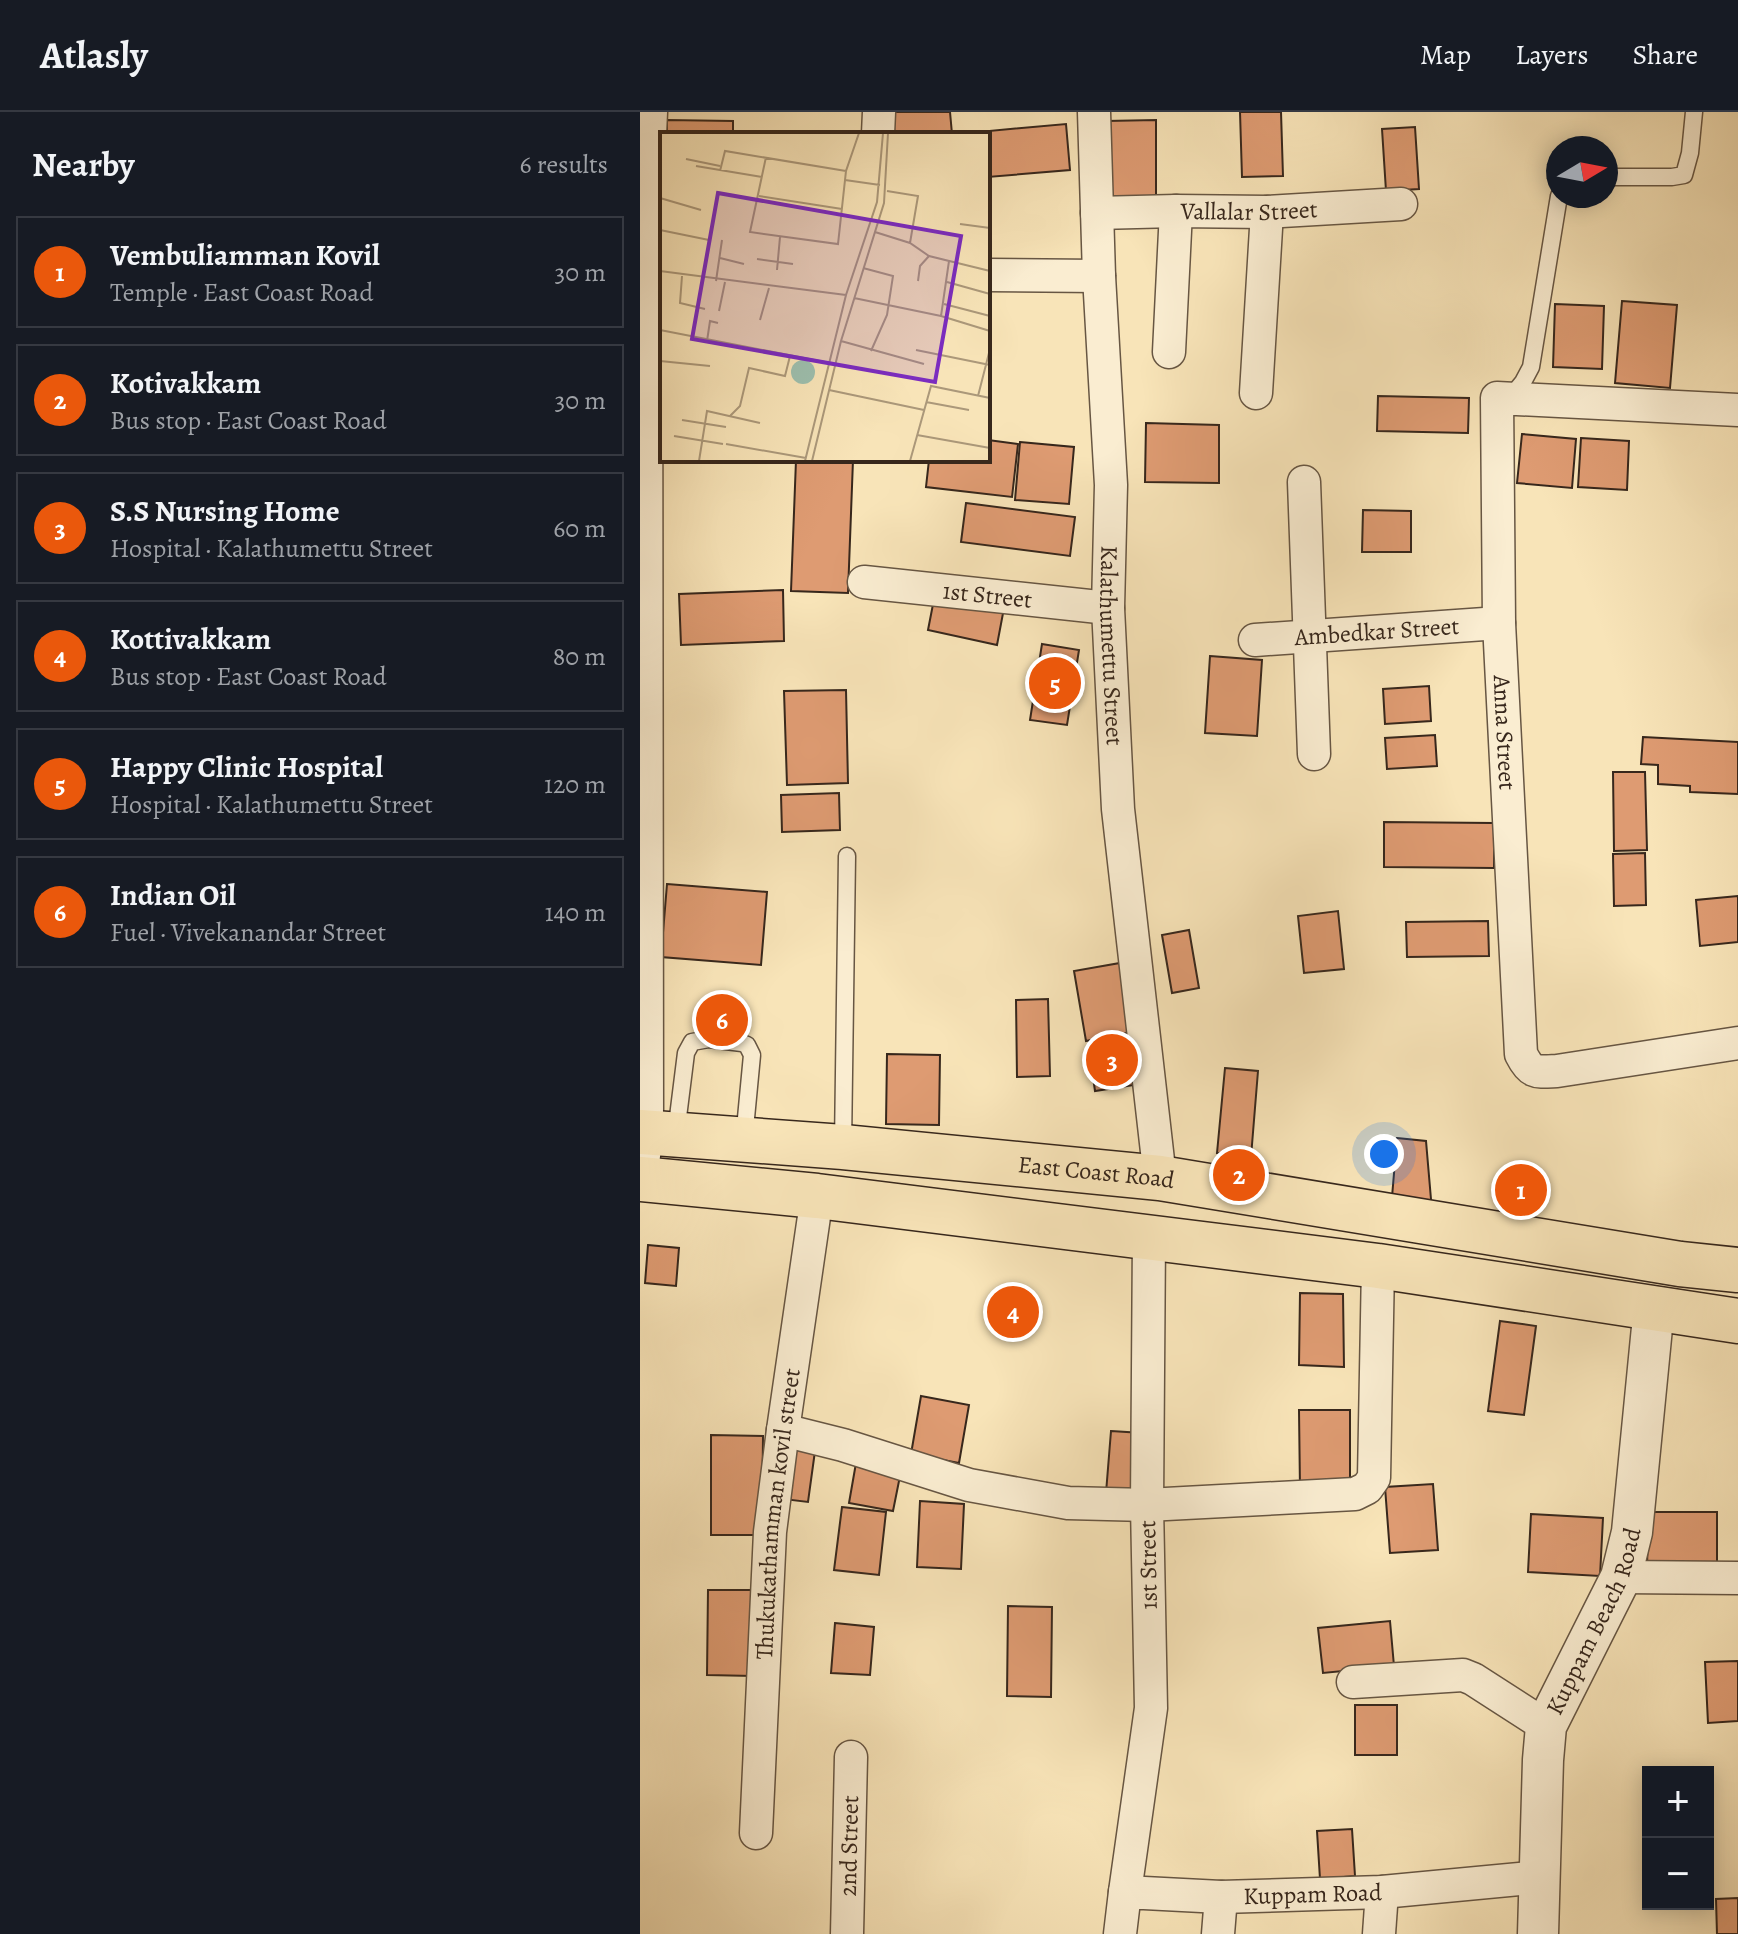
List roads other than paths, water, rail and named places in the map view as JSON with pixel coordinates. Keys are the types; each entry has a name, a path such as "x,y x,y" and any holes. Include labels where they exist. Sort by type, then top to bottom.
{"main road":[{"name":"East Coast Road","path":"654,1133 843,1147 1160,1178 1680,1264 1738,1270"},
{"path":"640,1179 817,1196 1149,1236 1378,1266 1738,1321"}],"street":[{"path":"640,1179 654,1133 643,849 654,220 643,187 651,112"},
{"path":"878,132 879,112"},
{"name":"Kalathumettu Street","path":"1094,112 1099,276 1111,485 1108,608 1118,809 1160,1178"},
{"name":"Vallalar Street","path":"1097,213 1267,212 1401,204"},
{"path":"1169,352 1176,211"},
{"path":"1256,393 1267,212"},
{"path":"990,275 1099,276"},
{"path":"1503,399 1738,410"},
{"name":"Anna Street","path":"1503,399 1499,623 1521,1054 1528,1067 1537,1072 1557,1071 1738,1043"},
{"path":"1304,482 1314,754"},
{"name":"1st Street","path":"864,582 1108,608"},
{"name":"Ambedkar Street","path":"1255,640 1499,623"},
{"name":"Thukukathamman kovil street","path":"756,1833 770,1532 817,1196"},
{"name":"1st Street","path":"1125,1892 1151,1708 1147,1505 1149,1236"},
{"path":"783,1430 843,1445 969,1485 1068,1503 1147,1505 1355,1494 1367,1488 1374,1478 1378,1266"},
{"name":"Kuppam Beach Road","path":"1538,1934 1546,1726 1621,1577 1632,1532 1654,1307"},
{"path":"1621,1577 1738,1578"},
{"path":"1353,1682 1463,1675 1546,1726"},
{"name":"2nd Street","path":"847,1934 851,1757"},
{"name":"Kuppam Road","path":"1125,1892 1221,1897 1382,1892 1541,1877"},
{"path":"1120,1934 1125,1892"},
{"path":"1379,1934 1382,1892"},
{"path":"1218,1934 1221,1897"}],"lane":[{"path":"1618,177 1684,175 1690,153 1694,112"},
{"path":"1503,399 1523,382 1531,367 1557,208"},
{"path":"843,1147 847,856"},
{"path":"654,1133 692,1042 709,1039 742,1043 747,1045 752,1055 744,1139"}],"place":[{"name":"Happy Clinic Hospital","path":"1055,683"},
{"name":"Indian Oil","path":"722,1020"},
{"name":"S.S Nursing Home","path":"1112,1060"},
{"name":"Kotivakkam","path":"1239,1175"},
{"name":"Vembuliamman Kovil","path":"1521,1190"},
{"name":"Kottivakkam","path":"1013,1312"}]}
